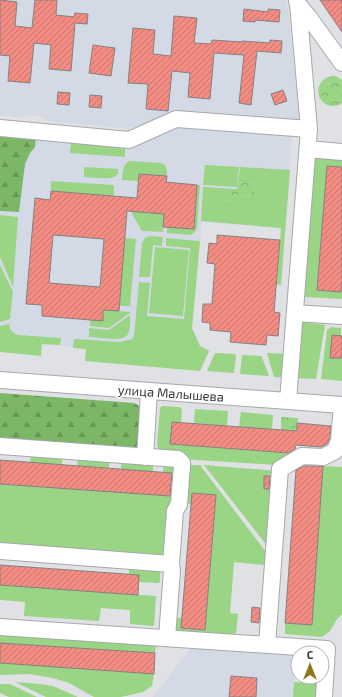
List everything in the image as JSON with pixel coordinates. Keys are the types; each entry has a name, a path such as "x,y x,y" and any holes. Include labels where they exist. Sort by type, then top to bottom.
{"street":[{"path":"297,2 342,63"},
{"path":"288,401 309,129 297,2"},
{"path":"0,128 129,140 176,119 309,129"},
{"path":"308,149 342,152"},
{"path":"295,313 342,316"},
{"name":"улица Малышева","path":"0,380 342,405"},
{"path":"145,456 149,391"},
{"path":"267,645 280,468 302,456 323,457 335,451 341,440 342,405"},
{"path":"0,446 178,459 182,464 179,504 175,511 167,638"},
{"path":"0,551 171,564"},
{"path":"0,627 327,649 324,697"}],"shaded area":[{"path":"0,0 287,0 300,121 173,112 129,129 49,121 42,117 30,115 20,118 0,115"},
{"path":"177,125 292,134 285,228 202,222 189,357 0,341 0,135 137,146"},
{"path":"192,646 290,653 290,685 294,685 293,697 153,697"}],"green space":[{"path":"331,76 336,76 342,80 342,103 335,106 328,105 323,102 318,91 319,85 323,80"},
{"path":"0,135 36,138 35,147 30,153 25,164 19,212 0,211"},
{"path":"71,141 125,145 125,157 70,153"},
{"path":"315,158 342,159 342,167 327,166 317,290 341,292 342,282 342,299 305,297 303,295"},
{"path":"129,161 161,163 166,166 167,176 139,174 138,181 122,180 124,167"},
{"path":"205,165 239,167 237,187 203,185"},
{"path":"84,167 118,169 118,172 117,175 111,178 84,177"},
{"path":"240,167 290,170 281,285 277,284 281,228 201,221 203,187 219,188 218,200 237,201 237,195 254,196 255,184 238,182"},
{"path":"51,181 114,185 114,196 51,191"},
{"path":"238,182 255,184 254,196 237,195 237,201 218,200 219,188 237,189"},
{"path":"197,185 200,185 197,229 190,235 167,233 167,227 194,229"},
{"path":"132,211 164,214 163,232 142,231 132,214"},
{"path":"0,215 18,217 13,287 0,257"},
{"path":"149,236 163,237 162,246 153,245 150,277 139,277 142,243 145,238"},
{"path":"125,238 136,239 130,306 119,306"},
{"path":"166,238 200,241 192,329 200,346 209,351 200,371 85,361 86,349 73,348 74,339 120,342 132,339 134,336 139,282 150,283 147,316 184,319 190,248 166,246"},
{"path":"155,247 189,250 183,316 149,313"},
{"path":"0,265 13,292 10,319 0,322"},
{"path":"103,310 131,312 109,328 90,326 90,320 102,320"},
{"path":"130,315 130,329 126,337 110,339 89,337 89,328 109,330"},
{"path":"300,322 325,325 316,379 294,378"},
{"path":"9,324 12,331 18,335 61,338 60,345 42,344 41,356 0,352 0,326"},
{"path":"331,327 341,328 341,336 332,335 331,358 342,358 342,381 321,379 327,330"},
{"path":"215,353 235,354 234,373 207,371"},
{"path":"267,353 290,354 288,378 274,377"},
{"path":"242,355 261,356 269,376 240,374"},
{"path":"0,393 134,403 140,408 138,447 135,452 0,442"},
{"path":"162,406 180,407 182,410 181,423 172,422 170,444 295,454 278,465 182,459 158,448 160,408"},
{"path":"195,409 228,411 227,426 194,423"},
{"path":"241,412 273,415 272,429 239,427"},
{"path":"281,417 298,418 297,431 281,430"},
{"path":"31,454 62,457 62,465 30,463"},
{"path":"78,458 109,460 109,468 77,466"},
{"path":"121,461 153,464 153,472 121,469"},
{"path":"164,465 179,466 167,557 0,545 0,484 171,496 173,473 163,472"},
{"path":"188,465 200,465 272,560 269,564 265,565 234,562 230,613 238,614 236,633 232,635 178,631 176,629 176,618 182,618 181,628 205,630 216,495 192,493 191,504 185,503"},
{"path":"204,465 278,471 278,476 264,476 264,489 277,489 272,552"},
{"path":"323,466 342,467 342,614 337,619 330,631 322,637 285,634 285,623 312,625"},
{"path":"129,567 160,570 160,581 159,583 139,582 139,575 129,574"},
{"path":"0,585 156,596 154,626 130,624 130,610 101,608 99,621 24,616 25,602 0,600"},
{"path":"0,633 156,644 155,653 0,643"},
{"path":"0,663 154,674 152,686 143,692 121,697 94,697 69,683 53,678 29,674 0,675"},
{"path":"15,682 53,686 78,697 46,697"},
{"path":"0,684 10,684 37,697 9,697 0,693"},
{"path":"294,685 322,685 321,697 293,697"}],"building":[{"path":"0,0 17,2 15,26 32,28 35,0 57,0 56,15 74,17 75,13 88,14 87,24 75,23 71,71 49,69 51,45 34,43 30,83 8,81 10,56 0,55"},
{"path":"320,0 342,0 342,32"},
{"path":"244,9 268,12 268,9 280,10 279,22 255,20 255,22 243,21"},
{"path":"174,16 197,18 194,43 211,44 212,40 270,43 270,40 282,41 281,53 257,51 251,105 239,103 244,55 214,53 210,99 188,97 190,73 172,71 168,111 146,109 148,84 128,83 133,28 155,30 153,54 171,56"},
{"path":"93,45 115,48 111,76 89,73"},
{"path":"283,90 287,101 275,105 271,94"},
{"path":"58,92 70,93 69,105 57,104"},
{"path":"90,95 102,96 101,108 89,107"},
{"path":"327,166 342,167 341,292 317,290"},
{"path":"139,174 167,176 166,182 197,185 194,229 163,227 164,214 127,211 119,311 103,310 103,321 42,316 42,305 26,304 35,198 50,200 51,191 137,198","holes":["53,235 104,239 100,287 49,283"]},
{"path":"217,235 280,240 274,312 280,313 278,336 267,335 266,345 230,342 231,332 210,330 210,323 202,322 203,304 212,304 215,264 207,263 209,243 217,244"},
{"path":"332,335 342,336 342,358 330,358"},
{"path":"172,422 297,431 297,423 331,426 330,438 327,444 321,447 296,445 295,449 288,453 170,444"},
{"path":"0,460 172,473 170,496 0,484"},
{"path":"304,466 323,466 312,625 285,623 296,470"},
{"path":"264,476 270,476 269,489 264,489"},
{"path":"192,493 216,495 205,630 181,628"},
{"path":"0,565 139,575 138,595 0,585"},
{"path":"252,607 260,608 259,623 251,622"},
{"path":"0,643 155,653 154,674 0,663"},
{"path":"231,676 257,678 256,697 229,697"}]}
